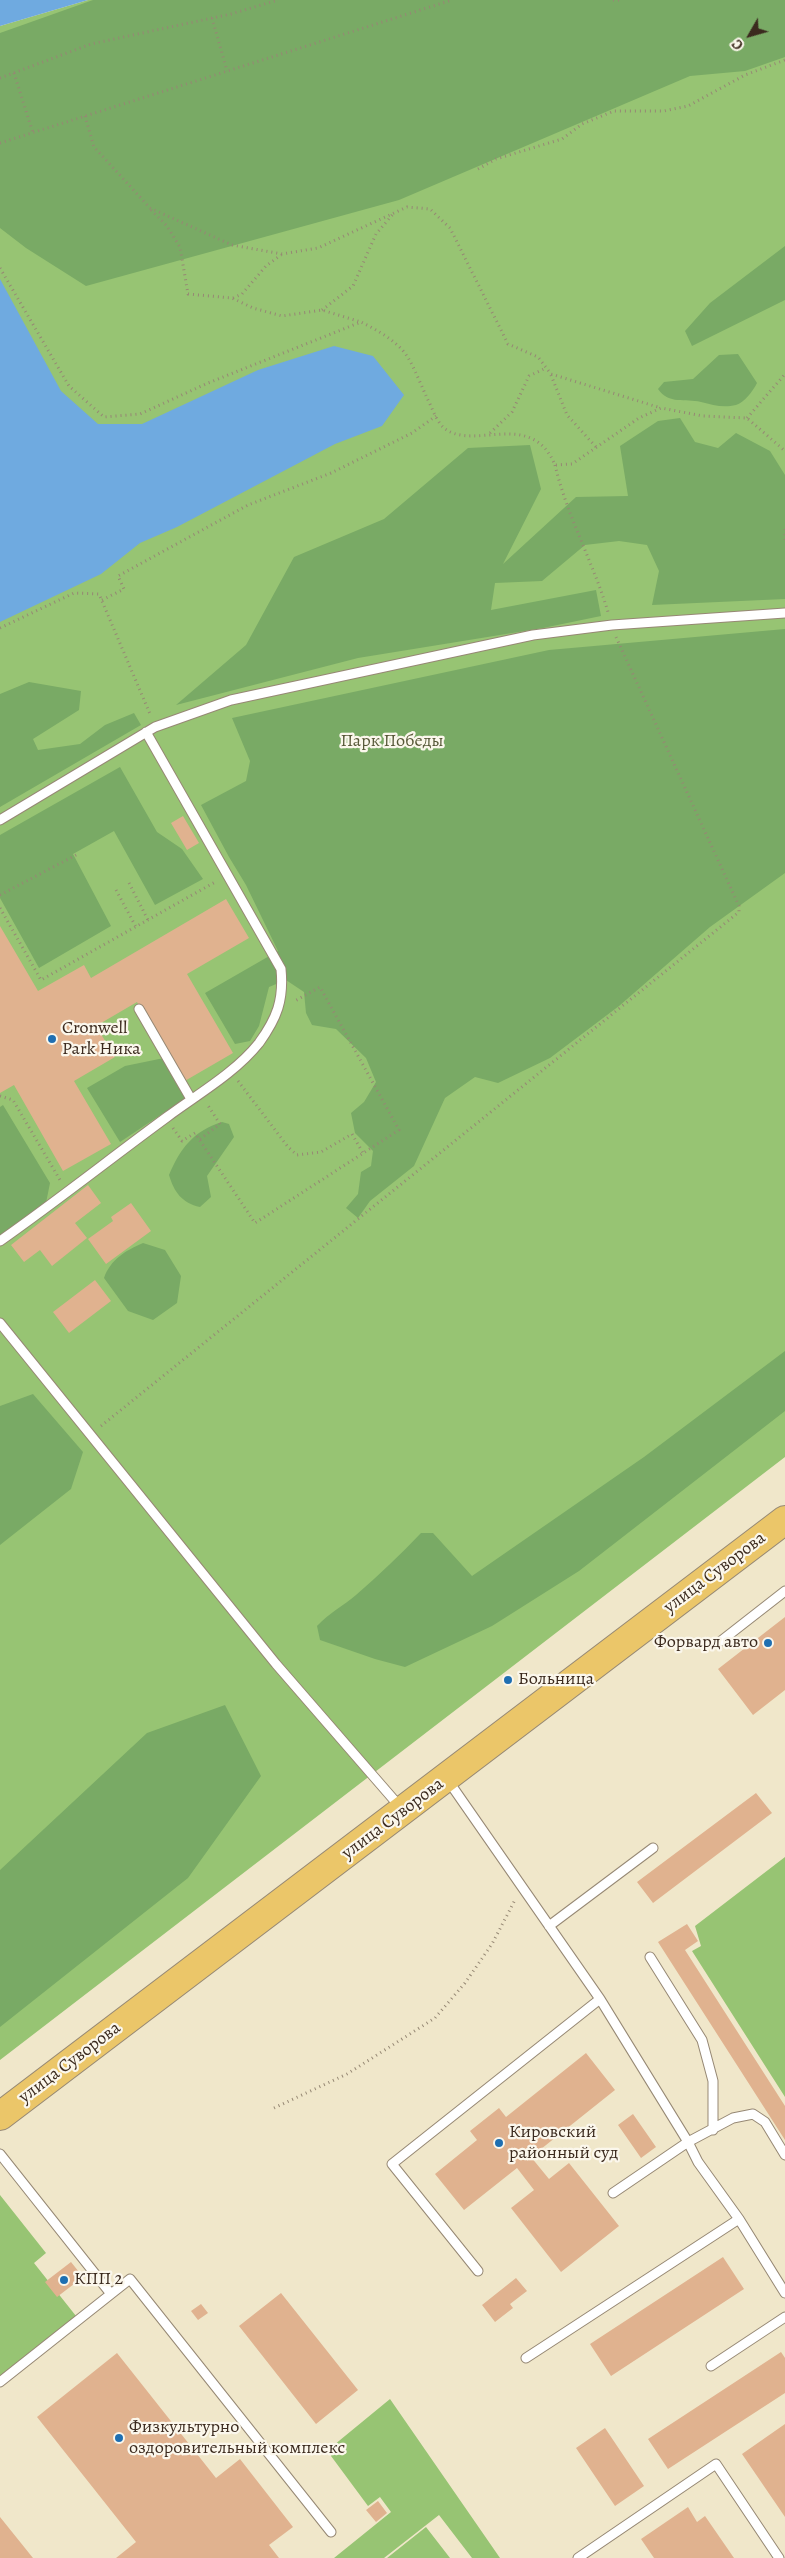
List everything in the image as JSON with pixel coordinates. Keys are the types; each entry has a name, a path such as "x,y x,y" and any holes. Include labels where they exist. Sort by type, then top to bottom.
{"main road":[{"name":"улица Суворова","path":"0,2116 404,1812 785,1520"}],"lane":[{"path":"0,820 155,727 231,700 533,635 612,625 785,613"},
{"path":"0,1241 68,1194 230,1070 258,1043 279,1010 283,990 280,969 146,732"},
{"path":"138,1009 195,1096"},
{"path":"2,1330 91,1435 276,1664 404,1812"},
{"path":"721,1640 785,1591"},
{"path":"446,1779 600,1999 688,2142 698,2162 739,2220 785,2293"},
{"path":"549,1926 653,1848"},
{"path":"650,1957 702,2040 713,2081 713,2130"},
{"path":"478,2271 392,2164 600,1999"},
{"path":"613,2193 688,2142 733,2118 753,2114 765,2122 785,2155"},
{"path":"0,2154 111,2294"},
{"path":"526,2358 739,2220"},
{"path":"0,2382 130,2279 331,2532"},
{"path":"711,2366 785,2317"},
{"path":"578,2558 716,2464 779,2558"}],"path":[{"path":"0,78 91,44 212,18 278,0"},
{"path":"0,143 452,0"},
{"path":"613,0 620,0"},
{"path":"212,18 227,71"},
{"path":"478,170 496,159 562,139 582,124 614,110 664,111 688,106 745,75 785,60"},
{"path":"14,73 33,133"},
{"path":"85,116 94,147 166,226 180,248 188,294 232,298 253,308 282,316 322,310 361,322 380,332 407,356 436,416 444,428 460,434 515,434 538,441 549,450 555,465 562,494 601,586 612,625 739,906 739,912 91,1435"},
{"path":"150,208 232,245 282,254 318,248 407,207 430,209 450,228 508,344 538,357 551,374 567,415 596,447"},
{"path":"322,310 353,286 376,234 394,213"},
{"path":"232,298 242,294 266,266 282,254"},
{"path":"0,268 69,386 104,417 140,414 208,383 361,322"},
{"path":"490,434 512,412 529,376 546,368"},
{"path":"551,374 661,408 703,416 747,418 785,451"},
{"path":"747,418 785,374"},
{"path":"555,465 572,464 639,418 661,408"},
{"path":"102,600 124,589 118,576 248,505 331,473 412,433 436,416"},
{"path":"785,529 785,542"},
{"path":"0,628 74,593 99,594 155,727"},
{"path":"0,895 78,854"},
{"path":"0,908 41,980 228,874"},
{"path":"129,883 148,920"},
{"path":"116,890 136,927"},
{"path":"165,1118 182,1141 195,1133 256,1222 399,1130 320,987 279,1010"},
{"path":"230,1070 288,1147 297,1155 321,1152 352,1134 363,1153"},
{"path":"0,1096 13,1100 68,1194"},
{"path":"195,1096 220,1124 200,1139"},
{"path":"274,2108 347,2074 435,2018 465,1983 492,1944 522,1886"}],"green space":[{"name":"Парк Победы","path":"88,0 785,0 785,1457 0,2060 0,26"},
{"path":"93,0 785,0 785,57 745,71 690,76 399,200 86,286 26,248 0,228 0,33"},
{"path":"785,246 785,300 692,346 685,331 710,303"},
{"path":"738,354 757,383 748,396 739,404 722,406 672,399 662,394 658,389 664,382 693,379 719,355"},
{"path":"680,418 695,442 718,448 736,433 770,451 785,475 785,599 652,605 659,571 647,545 619,541 585,545 542,581 495,583 491,610 596,590 601,616 543,628 358,658 176,705 246,645 294,557 384,519 468,448 530,445 541,489 503,564 576,497 628,496 620,446 658,421"},
{"path":"785,629 785,873 710,927 619,1006 550,1058 498,1083 475,1077 445,1098 414,1166 370,1201 358,1218 346,1208 358,1194 361,1172 371,1166 373,1151 355,1133 351,1113 364,1102 376,1082 366,1058 336,1029 312,1025 306,1013 304,992 286,980 269,987 259,1026 250,1041 235,1044 205,993 278,951 246,885 201,805 246,781 250,761 232,718 549,650"},
{"path":"29,682 81,691 79,710 33,739 38,750 80,744 105,725 134,713 141,725 0,807 0,694"},
{"path":"120,767 157,832 182,849 203,879 155,905 114,831 73,854 111,926 39,968 0,898 0,835"},
{"path":"164,1058 186,1098 120,1142 87,1088 125,1066"},
{"path":"3,1105 50,1183 46,1203 0,1238 0,1107"},
{"path":"222,1122 229,1124 234,1137 207,1176 211,1197 200,1207 188,1203 176,1192 169,1175 183,1149 195,1136 203,1130"},
{"path":"143,1243 165,1250 181,1276 177,1303 153,1320 128,1311 104,1278 119,1256"},
{"path":"785,1351 785,1411 579,1571 492,1626 405,1667 320,1640 317,1626 365,1587 421,1533 433,1533 472,1576 644,1457"},
{"path":"33,1394 83,1452 71,1489 0,1545 0,1406"},
{"path":"225,1705 261,1776 188,1878 0,2027 0,1870 147,1733"},
{"path":"785,1857 785,2097 692,1951 701,1946 695,1926"},
{"path":"0,2195 46,2253 34,2263 76,2316 0,2376"},
{"path":"390,2399 500,2558 472,2558 439,2515 384,2558 334,2558 391,2512 380,2497 368,2506 331,2456 334,2445"},
{"path":"426,2527 450,2558 387,2558"}],"water":[{"path":"0,0 88,0 0,26"},
{"path":"0,279 61,391 98,424 142,424 258,370 334,346 373,356 404,395 382,426 335,444 177,527 140,543 101,574 0,622"}],"building":[{"path":"183,816 199,843 187,850 171,823"},
{"name":"Cronwell Park Ника","path":"226,899 249,938 187,974 233,1053 183,1082 137,1002 96,1026 115,1057 74,1081 111,1144 63,1171 14,1085 0,1093 0,926 38,991 84,965 91,978"},
{"path":"88,1185 101,1203 75,1223 87,1238 52,1266 40,1250 24,1262 11,1245"},
{"path":"131,1203 151,1231 106,1264 88,1239 113,1221 111,1217"},
{"path":"95,1280 111,1301 69,1333 53,1312"},
{"name":"Форвард авто","path":"785,1617 785,1690 753,1715 718,1669"},
{"path":"756,1793 772,1813 653,1903 637,1882"},
{"path":"687,1924 698,1941 685,1950 785,2106 785,2140 658,1942"},
{"path":"586,2053 615,2090 531,2157 549,2179 569,2163 619,2226 561,2272 511,2208 534,2190 517,2168 464,2210 435,2174 477,2140 470,2131 499,2108 506,2117"},
{"path":"633,2114 656,2147 641,2158 618,2125"},
{"path":"723,2257 744,2289 611,2376 590,2344"},
{"name":"КПП 2","path":"71,2262 83,2277 57,2297 45,2282"},
{"path":"516,2278 527,2291 510,2304 513,2308 495,2322 482,2305"},
{"path":"281,2293 358,2390 316,2424 239,2326"},
{"path":"201,2304 208,2313 198,2320 191,2311"},
{"path":"781,2352 785,2358 785,2393 668,2469 648,2439"},
{"name":"Физкультурно оздоровительный комплекс","path":"117,2353 216,2478 240,2459 293,2527 269,2545 279,2558 116,2558 136,2542 37,2417"},
{"path":"785,2424 785,2517 742,2454"},
{"path":"605,2428 644,2486 615,2506 576,2448"},
{"path":"378,2501 387,2513 376,2522 366,2510"},
{"path":"688,2507 697,2522 705,2516 734,2558 654,2558 641,2539"},
{"path":"0,2517 33,2558 0,2558"}],"place":[{"name":"Cronwell Park Ника","path":"52,1039"},
{"name":"Форвард авто","path":"768,1643"},
{"name":"Больница","path":"508,1680"},
{"name":"Кировский районный суд","path":"499,2143"},
{"name":"КПП 2","path":"64,2280"},
{"name":"Физкультурно оздоровительный комплекс","path":"119,2438"}]}
